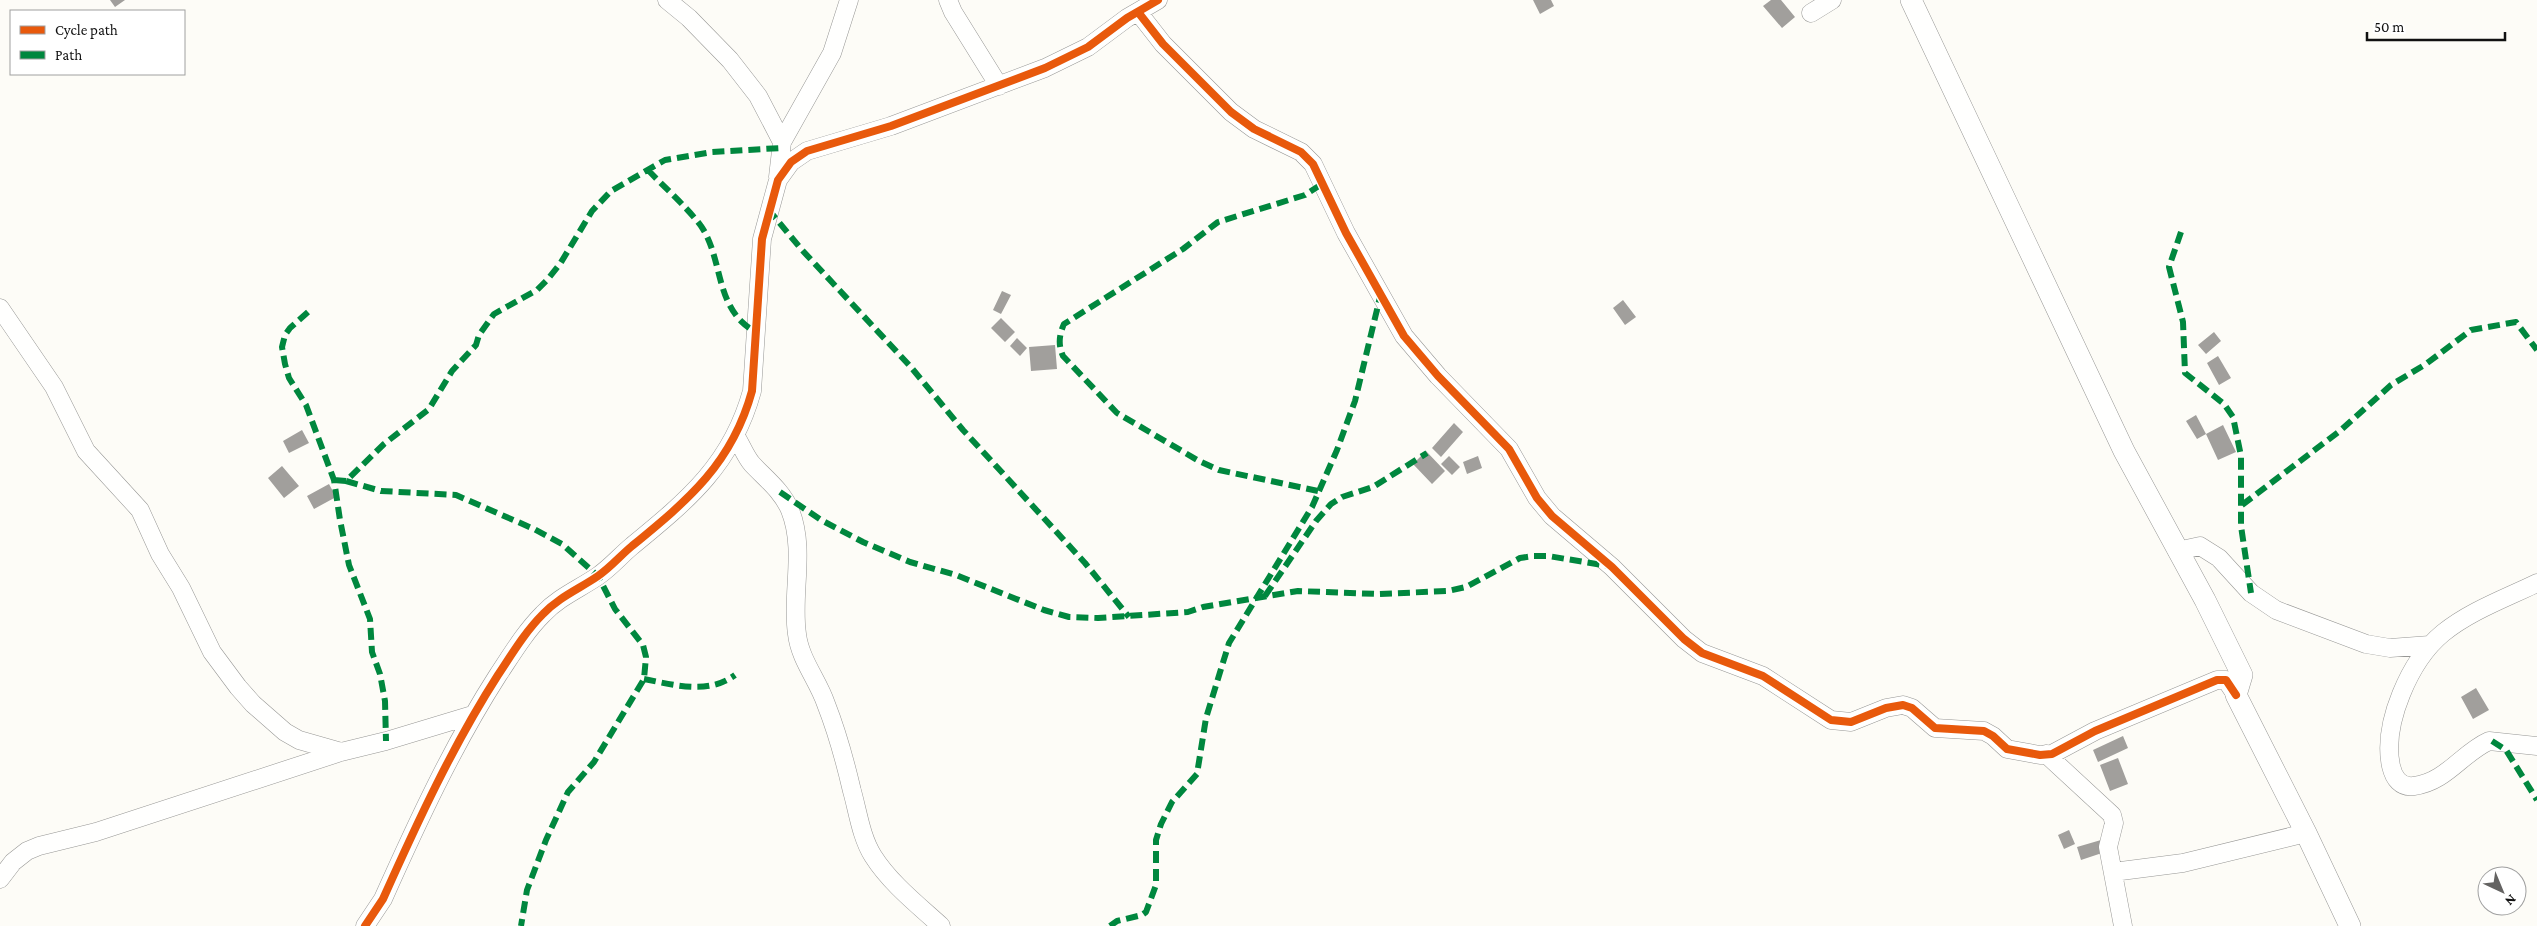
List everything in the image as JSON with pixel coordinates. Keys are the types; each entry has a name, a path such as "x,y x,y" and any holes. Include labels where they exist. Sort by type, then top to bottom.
{"street":[{"path":"668,0 689,18 730,60 758,96 782,142"},
{"path":"365,926 383,900 472,715 542,614 563,596 598,576 683,505 704,483 735,434 747,410 752,391 762,239 778,180 782,142 832,53 849,0"},
{"path":"948,0 953,12 999,86"},
{"path":"778,180 792,162 807,151 891,126 999,86 1075,55 1158,0"},
{"path":"1811,13 1832,0"},
{"path":"1912,0 2124,452 2206,600 2242,675 2236,695"},
{"path":"1138,12 1163,44 1237,118 1254,129 1301,152 1313,164 1342,226 1404,336 1438,376 1509,450 1537,498 1552,516 1612,567 1693,647 1710,657 1764,676 1831,720 1851,722 1895,705 1908,706 1935,728 1984,731 1993,736 2007,750 2046,754 2052,754 2095,730 2211,682 2226,680 2236,695 2306,833 2350,926"},
{"path":"0,308 54,386 86,451 140,510 160,554 181,588 212,652 238,687 285,732 299,740 341,752"},
{"path":"735,434 750,462 780,492 790,511 795,529 798,570 795,609 797,635 802,655 825,701 834,727 863,832 872,855 907,894 941,926"},
{"path":"2178,551 2200,546 2219,558 2251,593 2276,610 2357,641 2390,648 2430,646"},
{"path":"2537,583 2459,622 2430,646 2402,690 2394,713 2390,761 2395,778 2399,782 2414,786 2440,777 2488,741 2537,746"},
{"path":"0,879 13,862 27,851 39,846 96,832 341,752 386,741 472,715"},
{"path":"2046,754 2112,815 2114,823 2108,847 2124,926"},
{"path":"2113,872 2183,863 2306,833"}],"building":[{"path":"110,0 125,0 115,7"},
{"path":"1533,0 1551,0 1554,6 1540,14"},
{"path":"1771,0 1781,0 1795,17 1782,28 1763,6"},
{"path":"1002,291 1011,295 1001,314 993,310"},
{"path":"1623,300 1636,317 1625,325 1613,308"},
{"path":"1001,318 1015,332 1005,342 991,328"},
{"path":"2214,332 2221,341 2206,354 2198,345"},
{"path":"1017,338 1027,348 1020,356 1010,346"},
{"path":"1055,345 1057,369 1031,371 1029,347"},
{"path":"2218,356 2231,378 2219,385 2207,363"},
{"path":"2196,415 2206,434 2197,439 2186,421"},
{"path":"1454,423 1463,432 1441,457 1432,448"},
{"path":"2223,425 2236,452 2218,460 2206,434"},
{"path":"302,430 309,443 289,453 283,441"},
{"path":"1426,451 1445,471 1432,484 1413,464"},
{"path":"1449,456 1460,467 1452,475 1441,464"},
{"path":"1478,456 1482,468 1467,474 1463,462"},
{"path":"282,466 299,486 284,498 268,478"},
{"path":"329,484 336,497 314,509 307,496"},
{"path":"2476,688 2489,710 2473,719 2461,697"},
{"path":"2123,736 2128,748 2098,762 2093,750"},
{"path":"2118,758 2128,784 2110,791 2100,765"},
{"path":"2069,830 2075,844 2064,849 2058,835"},
{"path":"2101,840 2105,852 2081,860 2077,847"}],"marked path":[{"path":"334,480 346,481 384,444 429,409 452,371 476,345 479,335 494,314 537,290 547,280 560,264 592,211 611,191 665,160 712,152 781,148"},
{"path":"648,170 701,226 712,250 727,301 742,322 757,333"},
{"path":"1318,491 1219,470 1199,461 1117,413 1063,356 1060,340 1064,324 1183,249 1218,222 1305,195 1322,184"},
{"path":"768,209 802,250 910,366 963,430 1085,563 1129,617"},
{"path":"2181,232 2169,267 2183,322 2185,373 2224,404 2233,417 2241,456 2241,526 2251,593"},
{"path":"1110,926 1117,921 1142,915 1146,912 1156,885 1156,840 1161,824 1172,802 1197,774 1206,718 1229,643 1312,507 1337,450 1355,401 1381,293"},
{"path":"308,312 285,335 282,347 285,364 289,378 306,405 334,480 349,565 370,619 372,652 380,674 385,701 386,741"},
{"path":"2242,505 2341,430 2391,385 2426,364 2471,330 2516,322 2537,350"},
{"path":"1265,596 1316,521 1331,504 1342,497 1373,487 1427,453"},
{"path":"346,481 381,491 456,495 534,529 562,544 598,576 615,609 643,645 646,657 644,679 594,762 568,792 546,840 527,890 521,926"},
{"path":"780,492 821,520 863,542 910,562 956,575 1044,610 1069,617 1098,618 1188,612 1203,607 1298,591 1378,594 1448,591 1466,587 1520,558 1534,556 1548,556 1609,566"},
{"path":"644,679 679,686 703,687 725,681 735,675"},
{"path":"2492,741 2506,750 2537,800"}],"cycle path":[{"path":"365,926 383,899 422,813 466,729 498,675 536,621 562,598 603,572 672,513 706,479 733,440 752,391 762,239 778,180 791,162 807,151 891,126 1045,68 1088,47 1127,18 1158,0"},
{"path":"1138,12 1163,44 1231,112 1254,129 1301,152 1313,164 1346,233 1404,336 1438,376 1509,449 1537,498 1552,516 1612,567 1684,639 1702,653 1763,676 1831,720 1851,722 1886,708 1903,705 1912,708 1935,728 1984,731 1993,736 2007,749 2040,755 2052,754 2095,731 2217,680 2226,680 2236,695"}]}
